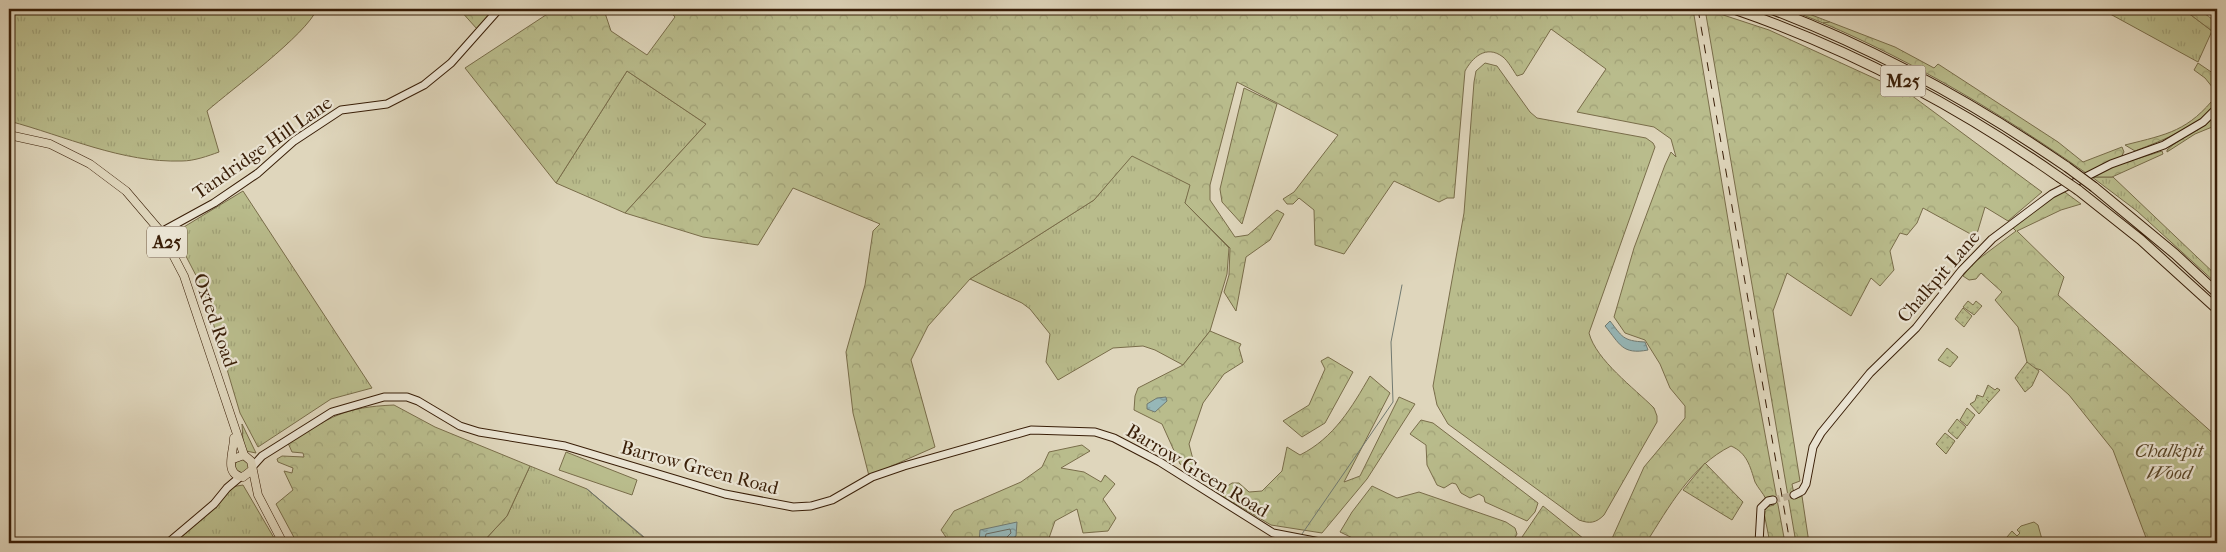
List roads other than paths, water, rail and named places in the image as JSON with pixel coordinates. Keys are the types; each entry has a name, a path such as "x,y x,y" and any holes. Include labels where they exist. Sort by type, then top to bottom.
{"highway":[{"name":"M25","path":"1734,9 1820,42 1903,81 1991,131 2078,190 2141,240 2217,309"},
{"name":"M25","path":"1771,9 1834,35 1908,70 1980,111 2067,167 2094,187 2176,254 2217,292"}],"main road":[{"name":"Oxted Road","path":"9,135 50,144 90,164 126,191 161,232 184,276 234,427 246,456"},
{"name":"Oxted Road","path":"233,459 234,427"},
{"path":"258,495 241,477 232,472 230,466 233,459 246,456 252,468 258,495 283,543"},
{"path":"241,477 252,468"}],"street":[{"name":"Tandridge Hill Lane","path":"161,232 214,203 258,173 294,141 341,110 387,104 424,85 451,63 499,9"},
{"name":"Chalkpit Lane","path":"1794,495 1802,491 1806,484 1813,447 1821,433 1870,373 1928,316 1961,271 1992,239 2052,194 2111,164 2164,145 2203,122 2217,108"},
{"name":"Barrow Green Road","path":"252,468 262,456 332,412 345,406 398,396 418,400 460,426 479,432 565,446 725,494 793,507 811,506 832,500 872,477 1031,430 1095,432 1114,438 1160,462 1273,533 1325,543"},
{"name":"Barrow Green Road","path":"246,456 262,456"},
{"path":"227,488 232,472"},
{"path":"168,543 214,504 227,488 241,477"},
{"path":"1759,543 1760,510 1764,504 1773,500"}],"water":[{"path":"1610,321 1623,337 1645,342 1648,350 1632,351 1622,347 1605,326"},
{"path":"1166,397 1167,401 1155,412 1147,409 1147,404 1157,398"},
{"path":"1017,522 1016,536 1006,543 979,542 980,530"}],"waterway":[{"path":"1302,534 1393,402 1391,342 1402,285"},
{"path":"587,489 644,537"}],"tunnel":[{"path":"1773,500 1794,495"}],"railway":[{"path":"1698,9 1790,543"}],"park label":[{"name":"Chalkpit Wood","path":"2169,461"}]}
